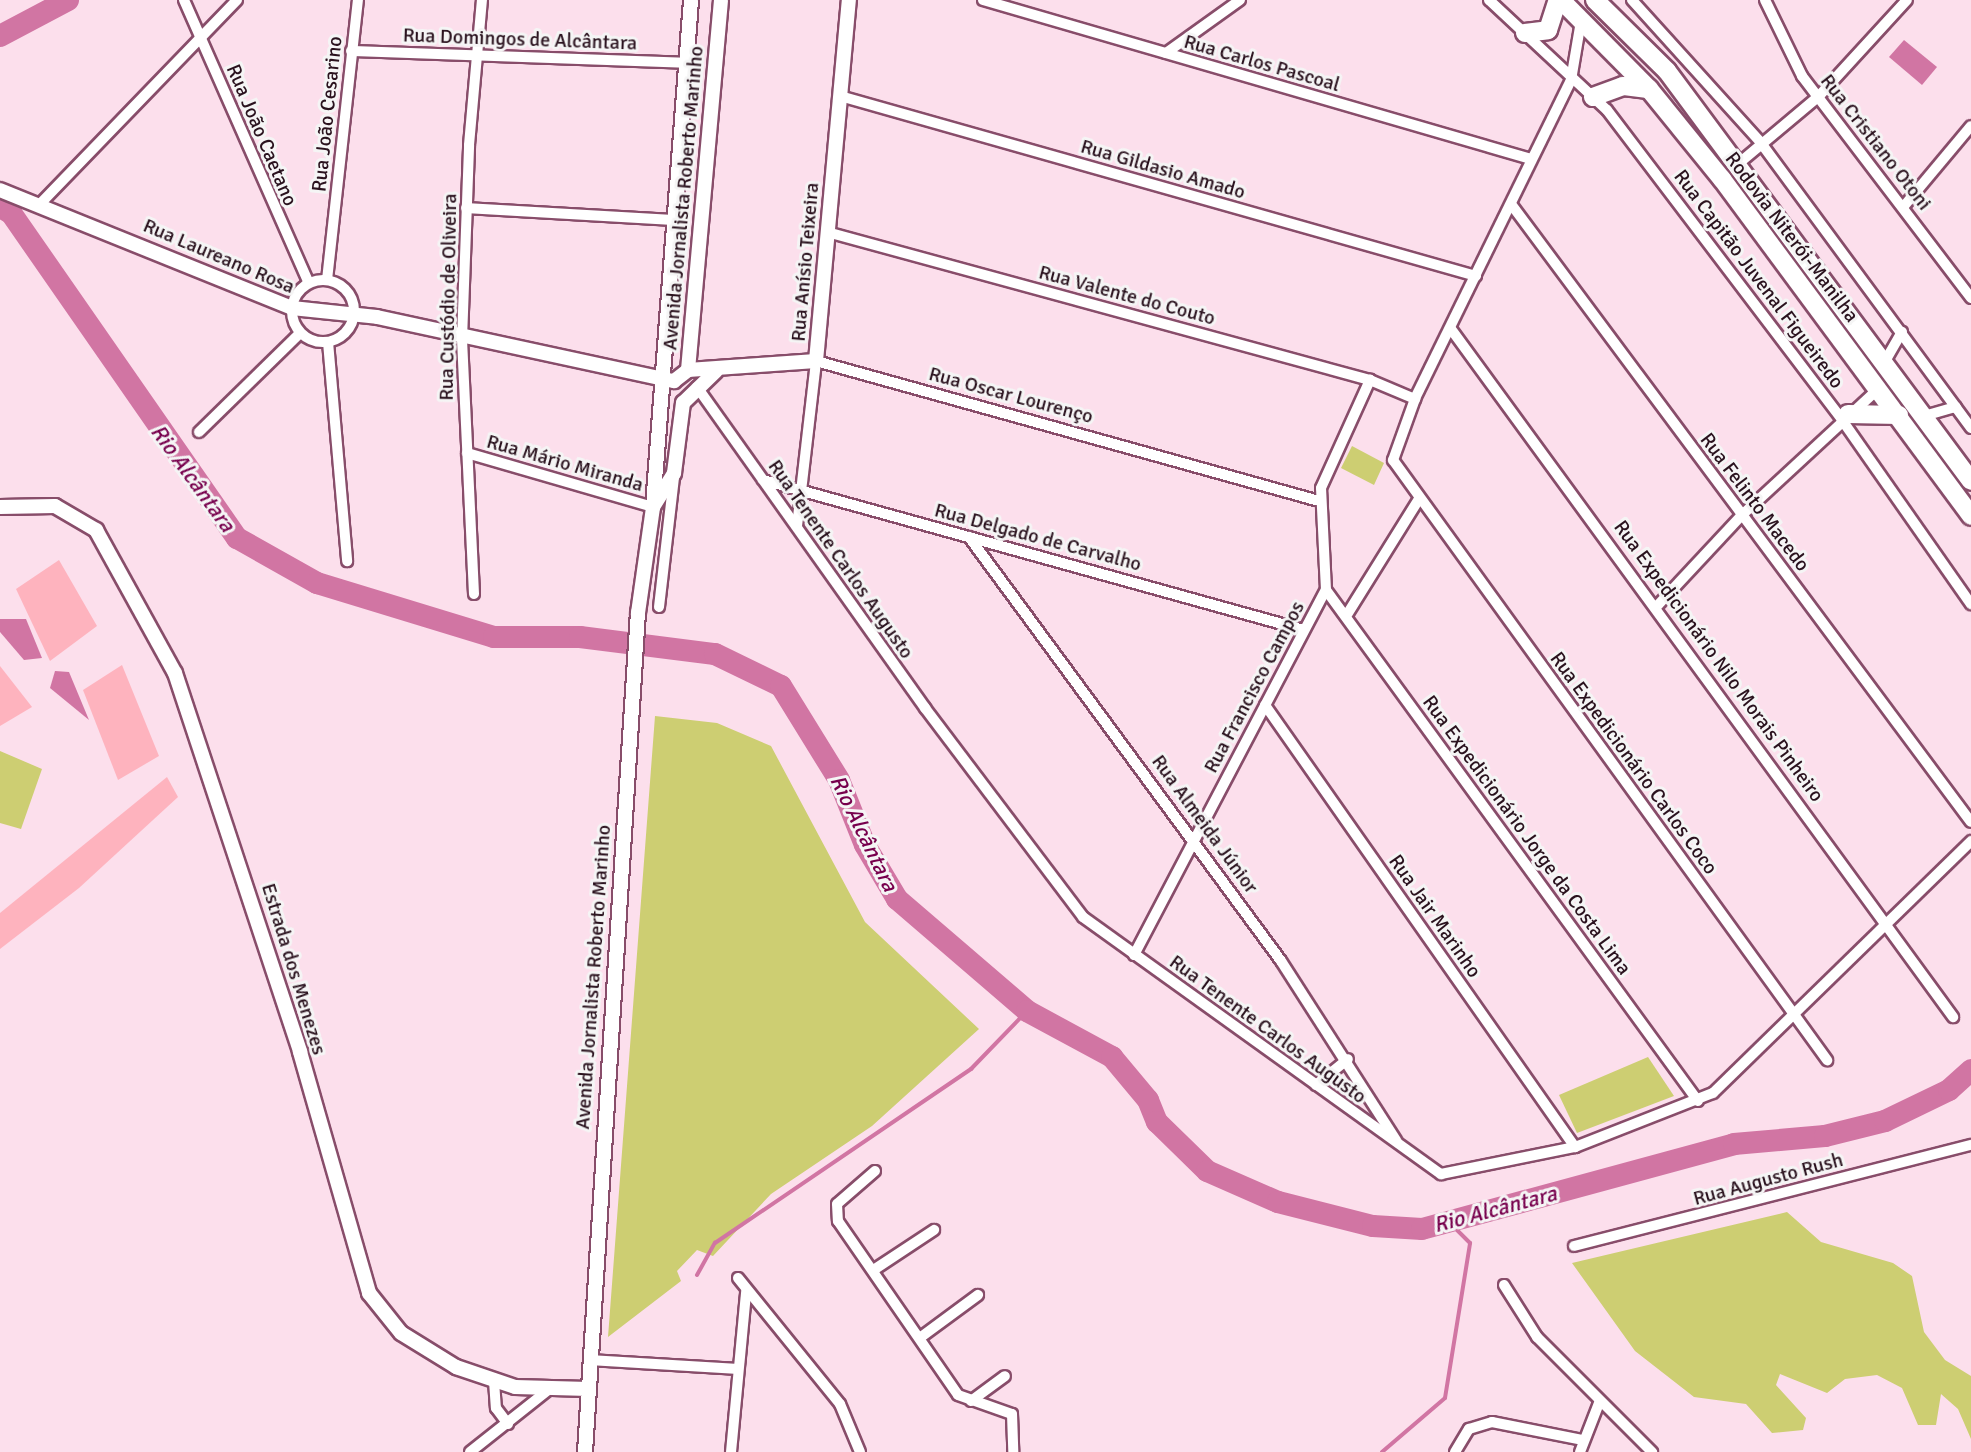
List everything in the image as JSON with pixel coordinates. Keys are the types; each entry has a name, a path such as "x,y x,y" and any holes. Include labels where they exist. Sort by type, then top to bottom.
{"highway":[{"path":"1525,33 1548,30 1559,0"},
{"name":"Rodovia Niterói-Manilha","path":"1559,0 1649,89 1879,388 1971,516"},
{"name":"Rodovia Niterói-Manilha","path":"1595,0 1667,71 1971,481"},
{"path":"1593,97 1623,86 1649,89"},
{"path":"1845,417 1899,415"}],"main road":[{"name":"Avenida Jornalista Roberto Marinho","path":"585,1452 638,613 653,507 691,0"},
{"name":"Avenida Jornalista Roberto Marinho","path":"663,384 688,370 721,0"},
{"name":"Rua Anísio Teixeira","path":"816,361 849,0"},
{"name":"Rua Laureano Rosa","path":"0,190 292,308 462,339 663,384"},
{"path":"673,220 701,222"},
{"name":"Rua Oscar Lourenço","path":"688,370 716,371 816,361"},
{"name":"Avenida Jornalista Roberto Marinho","path":"653,507 674,473 679,414 697,387 716,371"},
{"name":"Estrada dos Menezes","path":"0,507 55,506 86,522 109,546 191,715 369,1293 423,1351 494,1381 547,1391 589,1389"}],"street":[{"name":"Rua João Caetano","path":"184,0 309,283"},
{"path":"39,205 199,34 237,0"},
{"name":"Rua João Cesarino","path":"327,280 358,0"},
{"name":"Rua Custódio de Oliveira","path":"474,594 462,339 466,208 482,0"},
{"name":"Rua Carlos Pascoal","path":"983,0 1531,159"},
{"path":"1166,53 1240,0"},
{"name":"Rua Capitão Juvenal Figueiredo","path":"1489,0 1571,80 1593,97 1845,417 1971,604"},
{"path":"1632,0 1761,143 1971,428"},
{"name":"Rua Cristiano Otoni","path":"1765,0 1784,46 1971,298"},
{"path":"1738,164 1819,96 1907,0"},
{"path":"1415,399 1571,80 1581,19"},
{"name":"Rua Domingos de Alcântara","path":"351,51 687,63"},
{"name":"Rua Gildasio Amado","path":"840,96 1476,276"},
{"path":"1904,206 1971,126"},
{"name":"Rua Felinto Macedo","path":"1511,204 1971,822"},
{"path":"466,208 673,220"},
{"name":"Rua Valente do Couto","path":"827,232 1370,380 1415,399"},
{"path":"327,280 346,290 354,317 348,330 328,342 300,333 292,308 309,283 327,280"},
{"name":"Rua Expedicionário Nilo Morais Pinheiro","path":"1451,329 1658,605 1953,1017"},
{"path":"1884,363 1902,332"},
{"path":"199,432 300,333"},
{"path":"328,342 347,561"},
{"name":"Rua Anísio Teixeira","path":"797,526 816,361"},
{"name":"Rua Oscar Lourenço","path":"816,361 1319,501"},
{"name":"Rua Francisco Campos","path":"1134,955 1326,590 1319,501 1370,380"},
{"name":"Rua Tenente Carlos Augusto","path":"697,387 1046,872 1083,917 1397,1142 1450,1175 1575,1147 1698,1101 1797,1017 1971,841"},
{"path":"1658,605 1742,515 1879,388"},
{"name":"Rua Expedicionário Carlos Coco","path":"1415,399 1393,451 1410,489 1827,1060"},
{"path":"1924,416 1956,407"},
{"name":"Rua Mário Miranda","path":"467,453 653,507"},
{"name":"Avenida Jornalista Roberto Marinho","path":"659,607 674,473"},
{"name":"Rua Delgado de Carvalho","path":"762,480 1304,630"},
{"path":"1348,613 1419,499"},
{"name":"Rua Almeida Júnior","path":"969,537 1194,839 1348,1059 1397,1142"},
{"name":"Rua Expedicionário Jorge da Costa Lima","path":"1326,590 1348,613 1698,1101"},
{"name":"Rua Jair Marinho","path":"1265,705 1575,1147"},
{"path":"1316,1085 1348,1059"},
{"name":"Rua Augusto Rush","path":"1574,1246 1971,1145"},
{"path":"875,1171 843,1195 835,1216 875,1269 958,1395 1012,1414 1013,1452"},
{"path":"875,1269 934,1230"},
{"path":"738,1278 746,1292 840,1404 860,1452"},
{"path":"1504,1285 1537,1337 1599,1403 1652,1452"},
{"path":"731,1452 746,1292"},
{"path":"921,1337 978,1295"},
{"path":"590,1360 738,1369"},
{"path":"971,1401 1005,1376"},
{"path":"494,1381 496,1408 508,1424"},
{"path":"470,1452 547,1391"},
{"path":"1580,1452 1599,1403"},
{"path":"1455,1452 1469,1429 1492,1422 1583,1440"}],"shaded area":[{"path":"1904,40 1937,67 1922,85 1889,57"},
{"path":"1352,446 1384,463 1374,485 1341,468"},
{"path":"0,619 26,619 42,658 24,660 0,632"},
{"path":"55,671 69,672 89,720 50,688"},
{"path":"655,716 717,723 771,746 865,922 979,1029 872,1126 771,1194 713,1256 697,1250 677,1271 681,1281 608,1337"},
{"path":"0,751 42,769 21,829 0,823"},
{"path":"1648,1057 1674,1096 1577,1133 1559,1095"},
{"path":"1787,1212 1821,1242 1893,1263 1912,1276 1924,1332 1945,1360 1971,1376 1971,1439 1958,1409 1941,1394 1936,1425 1918,1425 1902,1388 1877,1375 1845,1379 1827,1393 1780,1374 1776,1385 1806,1418 1803,1430 1772,1433 1746,1404 1694,1397 1635,1351 1572,1263"}],"building":[{"path":"59,560 97,626 50,661 16,589"},
{"path":"122,665 159,756 118,780 83,690"},
{"path":"0,666 32,707 0,726"},
{"path":"167,777 178,797 79,888 0,949 0,913"}],"waterway":[{"path":"0,36 68,0"},
{"name":"Rio Alcântara","path":"0,207 11,213 237,538 317,583 494,637 580,637 715,654 781,686 839,780 865,845 897,899 1027,1011 1112,1057 1148,1100 1157,1122 1207,1171 1278,1202 1373,1226 1422,1229 1734,1144 1825,1136 1885,1121 1949,1090 1971,1070"},
{"path":"697,1275 715,1243 971,1069 1027,1011"},
{"path":"1382,1452 1445,1398 1470,1243 1448,1221"}]}
